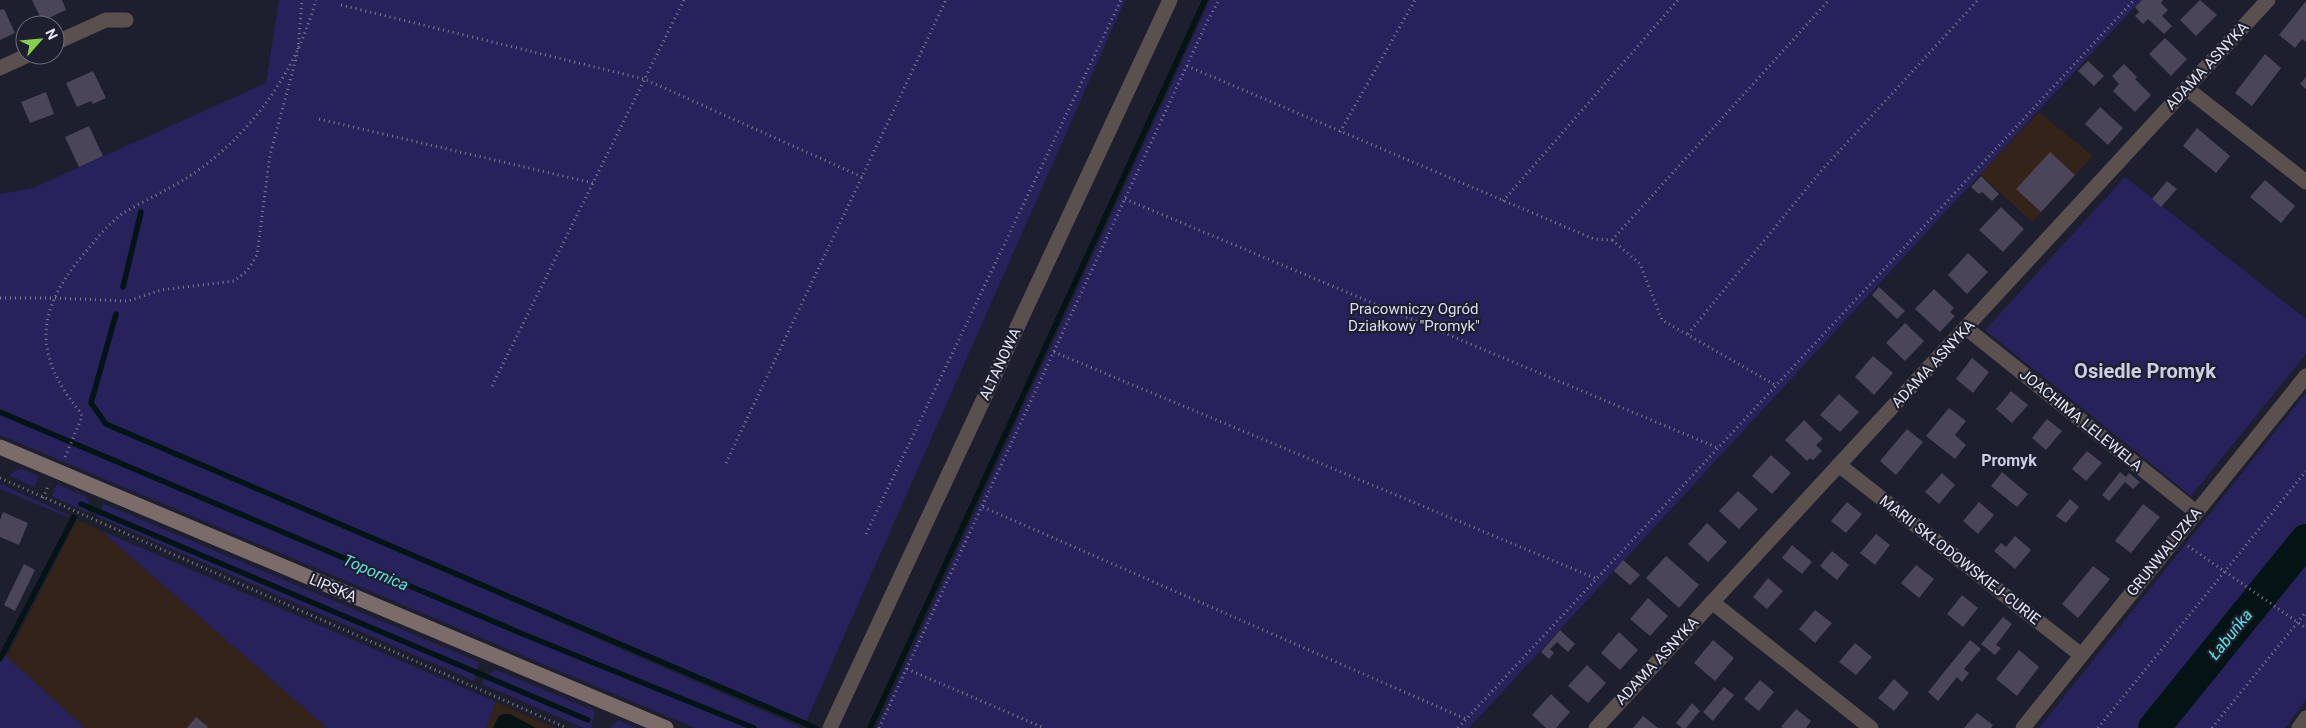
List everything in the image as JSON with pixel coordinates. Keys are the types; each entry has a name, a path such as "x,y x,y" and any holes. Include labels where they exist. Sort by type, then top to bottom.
{"main road":[{"name":"LIPSKA","path":"0,447 666,728"}],"street":[{"name":"ALTANOWA","path":"830,728 1170,0"},
{"name":"ADAMA ASNYKA","path":"1596,728 2268,0"},
{"path":"65,38 106,20 118,18 126,20"},
{"path":"0,68 15,61"},
{"path":"2186,88 2306,182"},
{"name":"JOACHIMA LELEWELA","path":"1966,328 2196,512"},
{"name":"GRUNWALDZKA","path":"2022,728 2306,376"},
{"name":"MARII SKŁODOWSKIEJ-CURIE","path":"1839,465 2081,656"},
{"path":"1712,602 1872,728"},
{"path":"2299,728 2306,718"}],"path":[{"path":"0,298 128,301 161,290 234,281 247,271 257,255 270,155 298,52 302,0"},
{"path":"65,457 80,423 81,413 54,375 48,357 45,338 49,308 53,298 72,267 100,235 120,216 191,175 234,139 256,116 274,92 298,52 308,30 316,0"},
{"path":"492,386 684,0"},
{"path":"726,462 946,0"},
{"path":"866,534 1121,0"},
{"path":"879,728 1186,66 1219,0"},
{"path":"1340,132 1415,0"},
{"path":"1503,201 1678,0"},
{"path":"1612,240 1829,0"},
{"path":"1688,334 1820,171 1978,0"},
{"path":"1458,728 2134,0"},
{"path":"341,5 644,80 862,177"},
{"path":"1186,66 1594,239 1612,240 1640,264 1662,320 1776,386"},
{"path":"319,119 593,183"},
{"path":"1125,199 1718,448"},
{"path":"1054,352 1597,579"},
{"path":"2098,728 2306,470"},
{"path":"0,478 567,728"},
{"path":"983,507 1466,719"},
{"path":"2176,537 2306,628"},
{"path":"2212,728 2306,612"},
{"path":"907,670 1044,728"}],"shaded area":[{"path":"2039,112 2093,156 2032,222 1980,174"},
{"path":"77,520 100,530 327,728 85,728 7,657"},
{"path":"496,702 555,728 486,728"},
{"path":"510,714 536,728 493,728 499,716"}],"green space":[{"path":"279,0 1125,0 806,722 182,457 802,728 695,728 0,435 0,194 33,188 266,83"},
{"name":"Pracowniczy Ogród Działkowy \"Promyk\"","path":"1210,0 2141,0 1469,728 876,728"},
{"path":"2125,177 2306,319 2306,354 2191,496 1985,330"},
{"path":"2306,393 2306,700 2285,728 2039,728"},
{"path":"22,469 39,476 34,487 10,476 14,471"},
{"path":"0,484 69,515 68,517 0,489"},
{"path":"57,484 86,497 90,505 87,513 52,496"},
{"path":"104,504 479,662 474,681 96,516"},
{"path":"100,530 496,702 486,728 327,728"},
{"path":"0,650 7,657 85,728 0,728"},
{"path":"496,670 595,711 591,728 584,728 482,684 487,675"},
{"path":"618,720 635,728 610,728"}],"building":[{"path":"32,0 62,0 66,10 55,15 39,15"},
{"path":"2142,0 2163,0 2161,3 2168,10 2162,16 2172,26 2164,34 2148,19 2143,24 2135,16 2139,12 2135,7"},
{"path":"2200,0 2217,15 2196,36 2180,20"},
{"path":"2306,1 2306,42 2302,39 2295,48 2279,35"},
{"path":"4,9 15,33 0,40 0,10"},
{"path":"2165,38 2187,59 2171,76 2149,54"},
{"path":"2265,54 2281,68 2252,106 2235,93"},
{"path":"2088,61 2104,76 2094,86 2078,71"},
{"path":"2124,64 2137,77 2135,79 2151,95 2135,112 2113,91 2119,84 2112,76"},
{"path":"93,71 106,98 93,104 91,101 77,107 66,83"},
{"path":"2306,77 2306,89 2300,84"},
{"path":"46,92 54,114 30,123 21,102"},
{"path":"2100,107 2123,128 2108,145 2085,124"},
{"path":"89,126 103,156 79,167 65,137"},
{"path":"2197,128 2230,156 2216,173 2183,146"},
{"path":"2050,152 2075,175 2041,212 2016,189"},
{"path":"1981,176 1999,194 1992,201 1982,192 1979,194 1971,187"},
{"path":"2265,180 2295,206 2281,223 2250,197"},
{"path":"2167,181 2177,189 2161,207 2152,199"},
{"path":"2001,207 2024,229 2003,252 1979,230"},
{"path":"1968,253 1988,272 1967,294 1948,275"},
{"path":"1879,287 1905,311 1897,319 1872,295"},
{"path":"1934,289 1954,308 1950,312 1955,316 1940,332 1915,309"},
{"path":"1905,323 1924,341 1905,361 1886,343"},
{"path":"1873,356 1893,373 1874,395 1855,377"},
{"path":"1972,358 1989,372 1973,393 1956,379"},
{"path":"2011,391 2028,405 2012,423 1996,409"},
{"path":"1839,394 1859,412 1840,432 1820,415"},
{"path":"1949,408 1966,421 1955,435 1966,445 1955,459 1926,436"},
{"path":"2047,419 2062,431 2046,450 2032,438"},
{"path":"1804,420 1823,439 1816,445 1822,451 1813,460 1810,458 1807,461 1785,440"},
{"path":"1907,429 1923,442 1896,475 1880,461"},
{"path":"2087,451 2102,463 2086,481 2072,469"},
{"path":"1771,455 1791,473 1772,494 1752,476"},
{"path":"2002,472 2028,494 2017,507 1991,486"},
{"path":"2120,472 2126,477 2129,473 2140,482 2133,489 2125,482 2109,501 2102,495"},
{"path":"1942,473 1955,485 1939,504 1925,492"},
{"path":"1738,491 1758,509 1739,529 1719,511"},
{"path":"2070,499 2079,507 2066,523 2056,516"},
{"path":"1847,502 1862,514 1846,533 1831,521"},
{"path":"1979,502 1994,515 1978,534 1963,521"},
{"path":"2143,504 2160,517 2131,553 2115,541"},
{"path":"3,512 28,523 19,545 0,537 0,520"},
{"path":"1707,523 1727,542 1708,562 1688,544"},
{"path":"1876,534 1890,545 1875,565 1860,553"},
{"path":"2015,536 2031,550 2015,569 1994,551 2001,543 2006,547"},
{"path":"1792,545 1812,562 1802,574 1782,558"},
{"path":"1832,551 1849,565 1837,580 1820,566"},
{"path":"1666,556 1699,585 1679,608 1646,578"},
{"path":"1623,560 1640,575 1630,585 1614,571"},
{"path":"24,564 35,570 15,611 4,605"},
{"path":"1916,565 1934,579 1919,598 1901,583"},
{"path":"2093,566 2110,579 2078,618 2062,604"},
{"path":"1768,578 1783,591 1767,609 1753,597"},
{"path":"1962,595 1978,608 1963,627 1947,614"},
{"path":"1648,598 1668,616 1650,636 1630,619"},
{"path":"1815,610 1832,623 1815,643 1799,629"},
{"path":"2003,617 2012,624 1996,645 2001,648 1995,655 1981,644"},
{"path":"1560,630 1575,644 1568,652 1557,642 1550,649 1554,653 1549,659 1541,652"},
{"path":"1619,632 1638,650 1620,670 1601,653"},
{"path":"1713,640 1734,658 1715,681 1694,663"},
{"path":"1970,640 1981,649 1964,669 1969,673 1962,682 1957,677 1938,701 1928,692"},
{"path":"1855,643 1872,657 1856,675 1839,662"},
{"path":"2019,650 2039,667 2017,696 1996,679"},
{"path":"1587,665 1606,683 1588,703 1568,686"},
{"path":"1894,679 1909,693 1894,711 1878,698"},
{"path":"1760,680 1774,692 1759,711 1744,699"},
{"path":"1724,687 1734,695 1713,721 1703,712"},
{"path":"1551,694 1570,712 1556,728 1546,728 1532,715"},
{"path":"1692,703 1700,711 1686,728 1682,728 1676,723"},
{"path":"1796,709 1811,721 1806,728 1781,727"},
{"path":"1977,713 1993,725 1991,728 1964,728"},
{"path":"1643,716 1658,728 1633,728"},
{"path":"196,717 208,727 187,728"}],"waterway":[{"path":"870,728 1205,0"},
{"path":"123,287 141,212"},
{"path":"116,314 91,403 106,424 816,728"},
{"name":"Topornica","path":"0,412 518,632 754,728"},
{"path":"81,504 588,720"},
{"path":"0,659 74,517"},
{"name":"Łabuńka","path":"2154,728 2306,540"}],"district":[{"name":"Osiedle Promyk","path":"2145,371"},
{"name":"Promyk","path":"2009,460"}]}
